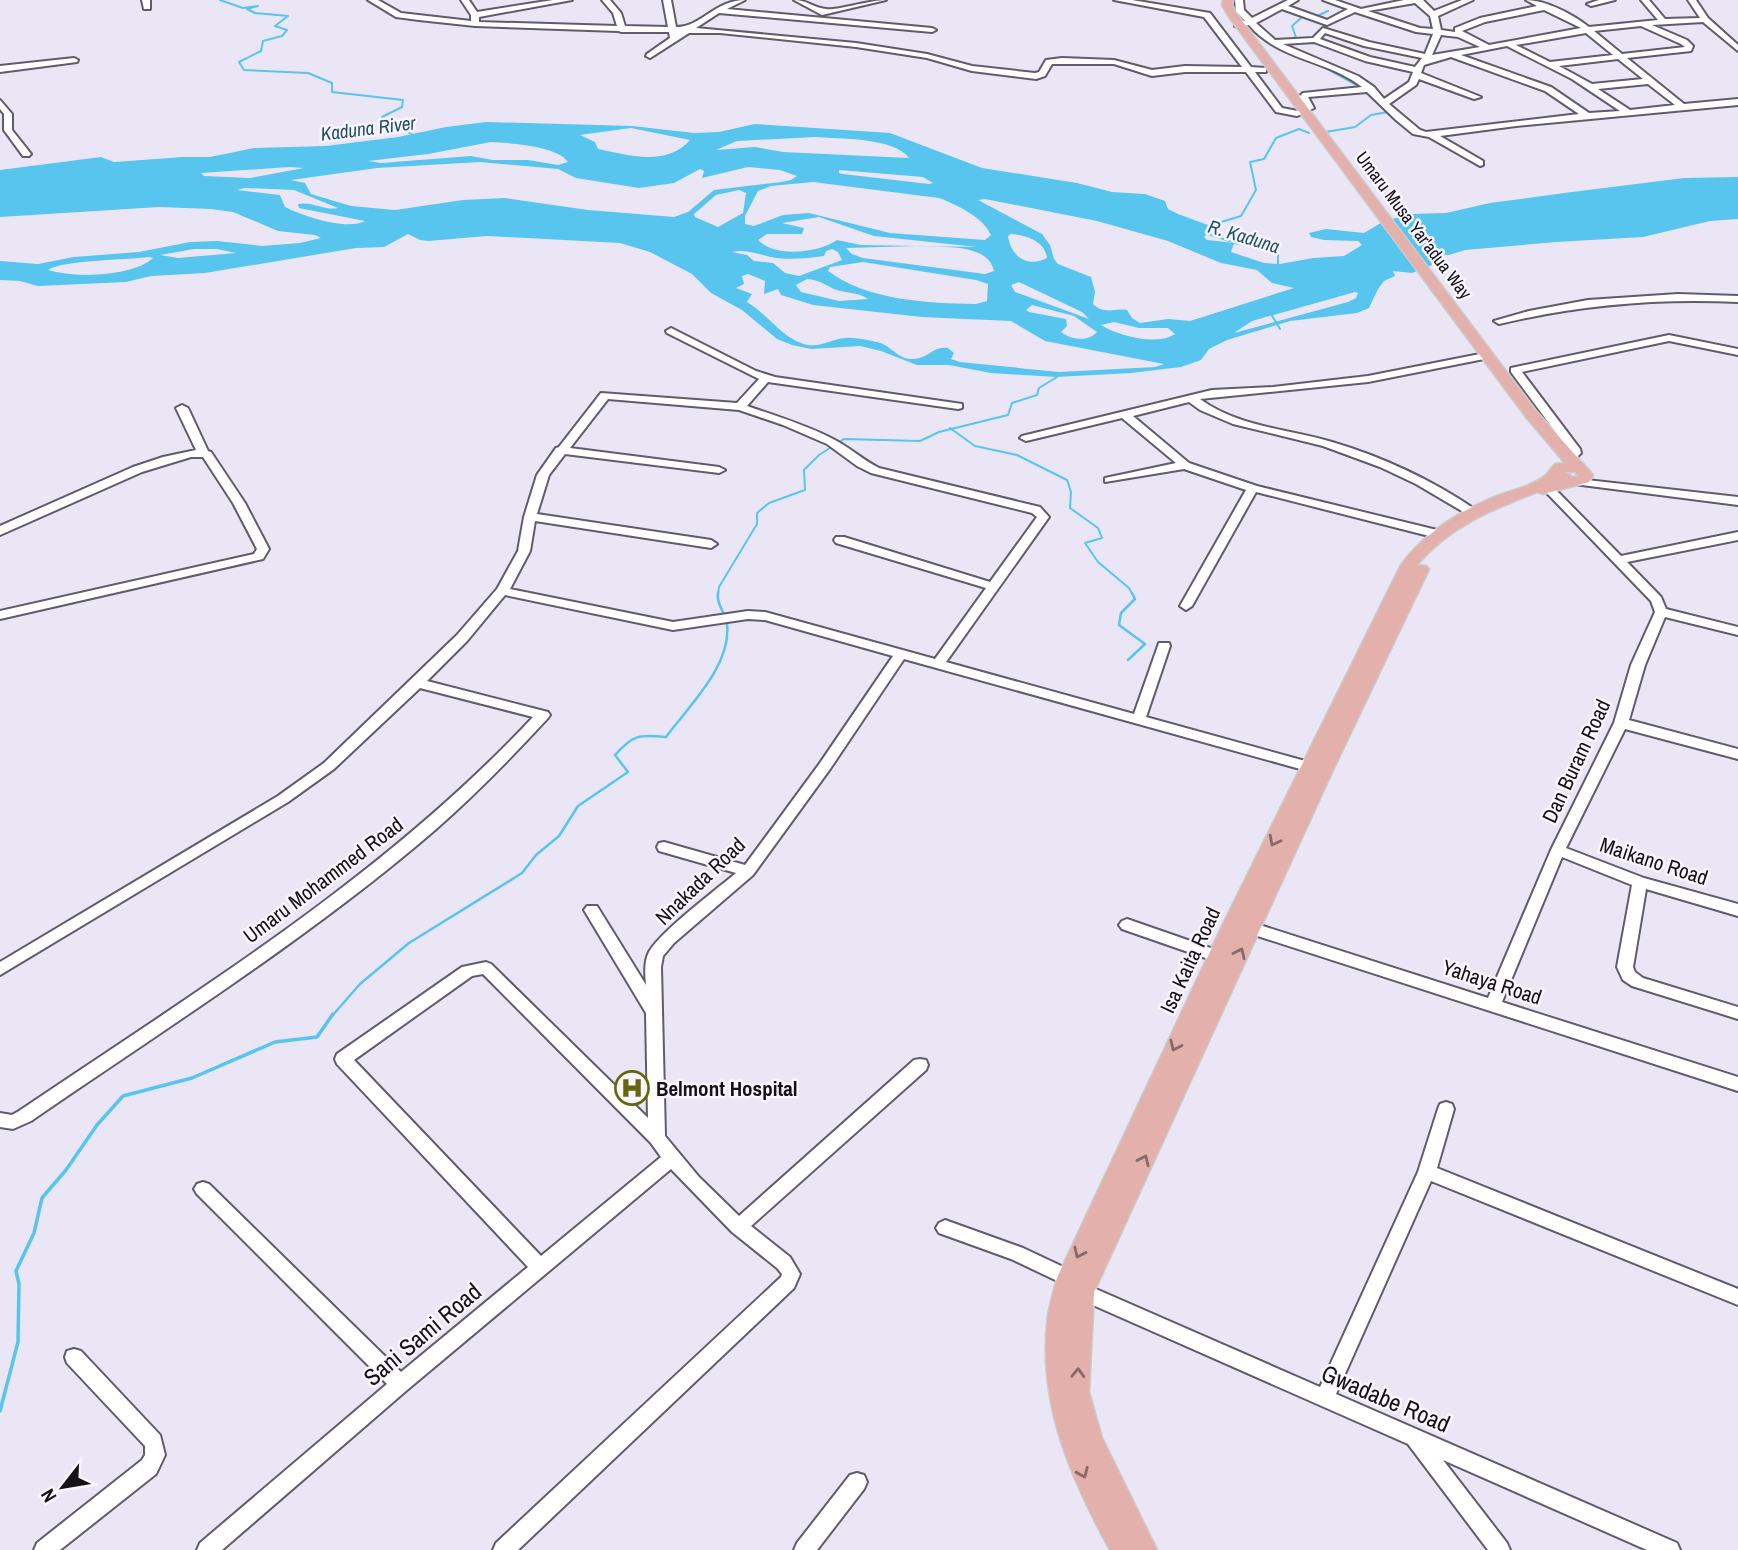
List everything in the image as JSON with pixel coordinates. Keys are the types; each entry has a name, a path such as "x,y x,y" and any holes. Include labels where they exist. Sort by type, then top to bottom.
{"main road":[{"name":"Umaru Musa Yar'adua Way","path":"1217,0 1221,15 1299,111"},
{"name":"Umaru Musa Yar'adua Way","path":"1228,0 1229,10 1299,111 1457,319 1567,474"},
{"name":"Umaru Musa Yar'adua Way","path":"1457,319 1480,357 1550,457 1567,474"},
{"name":"Isa Kaita Road","path":"1124,1550 1091,1492 1070,1445 1059,1394 1058,1325 1068,1278 1217,956 1242,925 1399,599 1409,565 1437,534 1472,513 1567,474"},
{"name":"Isa Kaita Road","path":"1144,1550 1090,1440 1077,1392 1083,1292 1311,768 1399,599 1447,539 1479,518 1567,474"}],"street":[{"path":"465,0 475,19"},
{"path":"475,19 568,0"},
{"path":"606,0 617,13 622,30"},
{"path":"667,0 673,35"},
{"path":"685,32 717,10 741,0"},
{"path":"799,0 825,12"},
{"path":"804,16 882,0"},
{"path":"1118,0 1208,15 1279,110 1299,111 1310,108 1303,97 1306,95 1371,89"},
{"path":"1239,0 1241,11 1261,35 1355,78 1386,102 1418,134 1432,135 1516,123 1738,102"},
{"path":"1238,24 1251,22 1294,0"},
{"path":"1327,0 1396,23 1437,33 1460,35 1487,47"},
{"path":"1384,0 1395,5"},
{"path":"1281,6 1328,23 1356,9 1419,0 1418,2 1435,15 1435,44 1429,59 1417,72 1413,83 1386,102"},
{"path":"1435,15 1469,0"},
{"path":"1530,0 1586,28 1682,107"},
{"path":"1591,4 1611,0"},
{"path":"1645,0 1663,21"},
{"path":"1692,0 1705,20 1738,49"},
{"path":"375,2 399,15 673,35 720,31 856,45 927,56 972,68 1036,76 1042,74 1049,62 1062,60 1114,62 1152,73 1185,69 1263,70"},
{"path":"375,2 389,2"},
{"path":"1460,35 1458,30 1483,20 1545,7"},
{"path":"717,10 932,30"},
{"path":"1315,40 1323,30 1429,59 1586,28 1705,20"},
{"path":"1388,30 1396,23"},
{"path":"1551,64 1688,49 1689,46 1684,42 1642,23"},
{"path":"856,45 870,24"},
{"path":"650,56 673,35"},
{"path":"1272,41 1315,40 1368,59 1417,72 1477,97"},
{"path":"1506,43 1551,64 1629,113"},
{"path":"1320,62 1346,51"},
{"path":"1451,55 1548,89 1587,116"},
{"path":"0,69 74,60"},
{"path":"1590,87 1651,81"},
{"path":"0,103 8,114 8,130 26,154"},
{"path":"1432,135 1480,163"},
{"path":"1499,321 1577,303 1639,297 1738,299"},
{"path":"671,331 765,378 958,406"},
{"path":"1738,352 1669,338 1515,370 1574,449 1567,474 1620,560 1657,600 1661,612 1738,631"},
{"path":"1026,438 1227,391 1273,390 1368,379 1480,357"},
{"path":"740,407 765,378"},
{"path":"0,969 283,799 329,766 417,683 462,638 502,590 524,551 530,517 543,475 605,395 740,407 787,423 837,445 861,464 875,471 1036,510 1042,514 1043,517 991,586 938,664"},
{"path":"1191,398 1223,416 1359,454 1447,495 1472,513"},
{"path":"0,615 260,556 263,549 239,503 207,454 203,452 182,408"},
{"path":"1124,414 1185,465 1253,488 1437,534"},
{"path":"560,450 719,470"},
{"path":"0,531 119,478 184,454 203,452"},
{"path":"1110,480 1185,465"},
{"name":"Isa Kaita Road","path":"1567,474 1629,486 1738,500"},
{"path":"1186,606 1253,488"},
{"path":"530,517 711,544"},
{"path":"1620,560 1738,536"},
{"path":"840,540 991,586"},
{"path":"502,590 673,626 748,615 765,616 1311,768"},
{"name":"Dan Buram Road","path":"1493,1004 1558,850 1621,723 1638,665 1661,612"},
{"path":"1139,719 1164,646"},
{"name":"Nnakada Road","path":"657,1138 653,967 656,954 669,939 748,871 825,766 901,654"},
{"name":"Umaru Mohammed Road","path":"0,1120 13,1122 25,1116 321,913 410,845 477,786 543,715 417,683"},
{"path":"1621,723 1738,754"},
{"path":"664,846 748,871"},
{"name":"Maikano Road","path":"1558,850 1640,881 1738,910"},
{"path":"1640,881 1625,967 1629,976 1638,982 1738,1013"},
{"path":"592,910 656,1016"},
{"path":"1127,925 1217,956"},
{"name":"Yahaya Road","path":"1242,925 1738,1084"},
{"path":"503,1550 788,1282 790,1269 738,1227 671,1159 657,1138 486,968 468,971 343,1059 540,1267"},
{"path":"738,1227 920,1065"},
{"path":"1324,1399 1427,1172 1446,1108"},
{"name":"Sani Sami Road","path":"207,1550 400,1384 671,1159"},
{"path":"1427,1172 1738,1297"},
{"path":"203,1189 400,1384"},
{"path":"945,1228 1017,1253 1068,1278"},
{"name":"Gwadabe Road","path":"1083,1292 1670,1550"},
{"path":"44,1550 149,1467 155,1458 153,1441 74,1357"},
{"path":"1413,1436 1500,1550"},
{"path":"804,1550 857,1482"}],"water":[{"path":"486,122 632,126 694,133 719,132 755,124 890,133 982,168 1077,183 1112,192 1145,194 1165,201 1168,209 1178,214 1208,225 1210,231 1204,237 1207,240 1234,243 1231,252 1264,263 1280,264 1344,256 1362,245 1358,241 1324,240 1311,237 1309,233 1326,229 1364,233 1384,221 1412,214 1446,213 1490,203 1684,178 1738,177 1738,219 1710,221 1643,237 1465,250 1449,255 1435,254 1431,259 1432,265 1412,273 1393,271 1395,276 1384,281 1369,308 1357,313 1290,321 1227,340 1209,349 1201,360 1181,367 1056,377 991,373 949,365 917,365 860,346 811,349 792,345 777,339 742,310 711,293 692,274 650,252 620,243 487,236 428,241 408,234 384,247 356,248 205,273 151,276 126,282 38,286 20,281 0,280 0,261 38,264 74,257 139,252 190,242 218,241 262,246 300,243 321,238 278,231 233,212 211,209 159,207 0,217 0,170 101,157 114,162 210,157 254,148 326,146 398,137","holes":["631,128 690,140 670,154 658,156 634,156 598,149 595,142 580,135","815,137 879,143 902,151 909,158 783,152 755,147 716,150 737,141","491,142 544,149 554,152 568,162 558,165 471,156 381,163 368,161 428,154","480,162 558,169 576,178 639,188 674,183 700,169 704,171 702,178 748,167 780,170 797,176 781,182 714,190 688,212 674,217 588,210 505,198 463,200 395,210 351,206 311,194 305,183 291,180 377,168","304,168 250,178 204,176 201,173","839,170 923,177 933,183 843,174 839,173","813,182 939,198 976,217 991,235 985,240 890,233 809,213 783,215 754,226 745,224 745,216 758,191 771,186","237,190 294,190 338,208 303,203 298,204 299,208 365,221 357,224 337,223 313,218 285,207 280,195","739,190 746,193 743,213 718,227 695,217 694,214 716,195","985,199 1097,221 1168,241 1221,263 1257,270 1272,283 1294,288 1190,321 1168,319 1140,323 1132,318 1127,310 1105,310 1097,307 1093,304 1095,292 1091,277 1058,264 1050,245 1042,234 978,200","819,217 874,236 977,247 861,245 837,240 819,248 797,252 775,249 758,240 767,234 802,234 804,228 782,223","1011,234 1039,243 1047,258 1027,261 1021,259 1013,250 1008,236","846,248 962,248 983,255 990,262 994,271 985,274 863,258 852,254","194,249 217,249 236,253 178,258 160,255","832,249 838,252 842,260 799,276 785,273 773,263 754,261 747,255 732,252 795,259 824,256 826,251","149,257 153,258 131,269 102,274 72,274 48,270 67,264","863,262 976,280 988,284 987,301 976,304 919,301 861,289 828,271 830,267","748,274 765,281 764,294 778,289 781,295 813,305 922,317 1011,321 1045,341 1164,364 1155,367 1059,372 960,362 951,359 954,353 948,348 938,349 924,357 908,359 882,344 857,338 808,345 791,338 747,302 752,294 736,288 744,284 742,276","807,279 868,299 839,301 801,292 796,285","1019,282 1082,312 1089,319 1015,292 1011,285","1355,292 1358,293 1356,298 1348,302 1234,333 1252,321","1032,305 1074,316 1097,332 1084,339 1070,337 1061,332 1067,326 1066,319 1029,312 1026,310","1114,322 1139,328 1168,328 1175,334 1158,339 1117,333 1101,325"]}],"waterway":[{"name":"Kaduna River","path":"220,0 243,8 258,6 247,9 255,13 288,16 275,26 287,30 282,36 263,41 261,51 239,62 244,70 308,73 332,83 332,92 403,100 402,107 382,117 415,136"},
{"path":"1317,16 1328,11"},
{"path":"1297,40 1292,26 1301,18"},
{"path":"1322,66 1362,88"},
{"path":"1326,132 1355,127 1371,115 1388,112"},
{"name":"R. Kaduna","path":"1278,265 1278,253 1266,243 1239,244 1208,234 1208,226 1241,216 1256,190 1250,162 1264,159 1276,138 1299,129 1309,133"},
{"path":"1271,314 1280,329"},
{"path":"951,429 1008,415 1012,403 1037,395 1039,388 1057,377"},
{"path":"718,595 719,587 757,524 757,513 769,503 805,490 804,470 819,455 844,439 920,441 951,429"},
{"path":"951,429 975,446 1017,455 1067,480 1071,492 1070,508 1098,528 1102,538 1085,543 1098,562 1129,588 1133,595"},
{"path":"332,1016 360,984 409,943 522,873 536,855 559,836 578,806 628,772 615,755 627,743 643,736 666,737 707,684 723,655 727,624 718,595"},
{"path":"1128,660 1145,644 1119,625 1121,613 1135,599 1133,595"},
{"path":"0,1411 18,1342 19,1284 16,1271 34,1233 42,1198 66,1170 97,1125 123,1096 192,1078 275,1042 317,1037 333,1014"}],"place":[{"name":"Belmont Hospital","path":"632,1088"}]}
